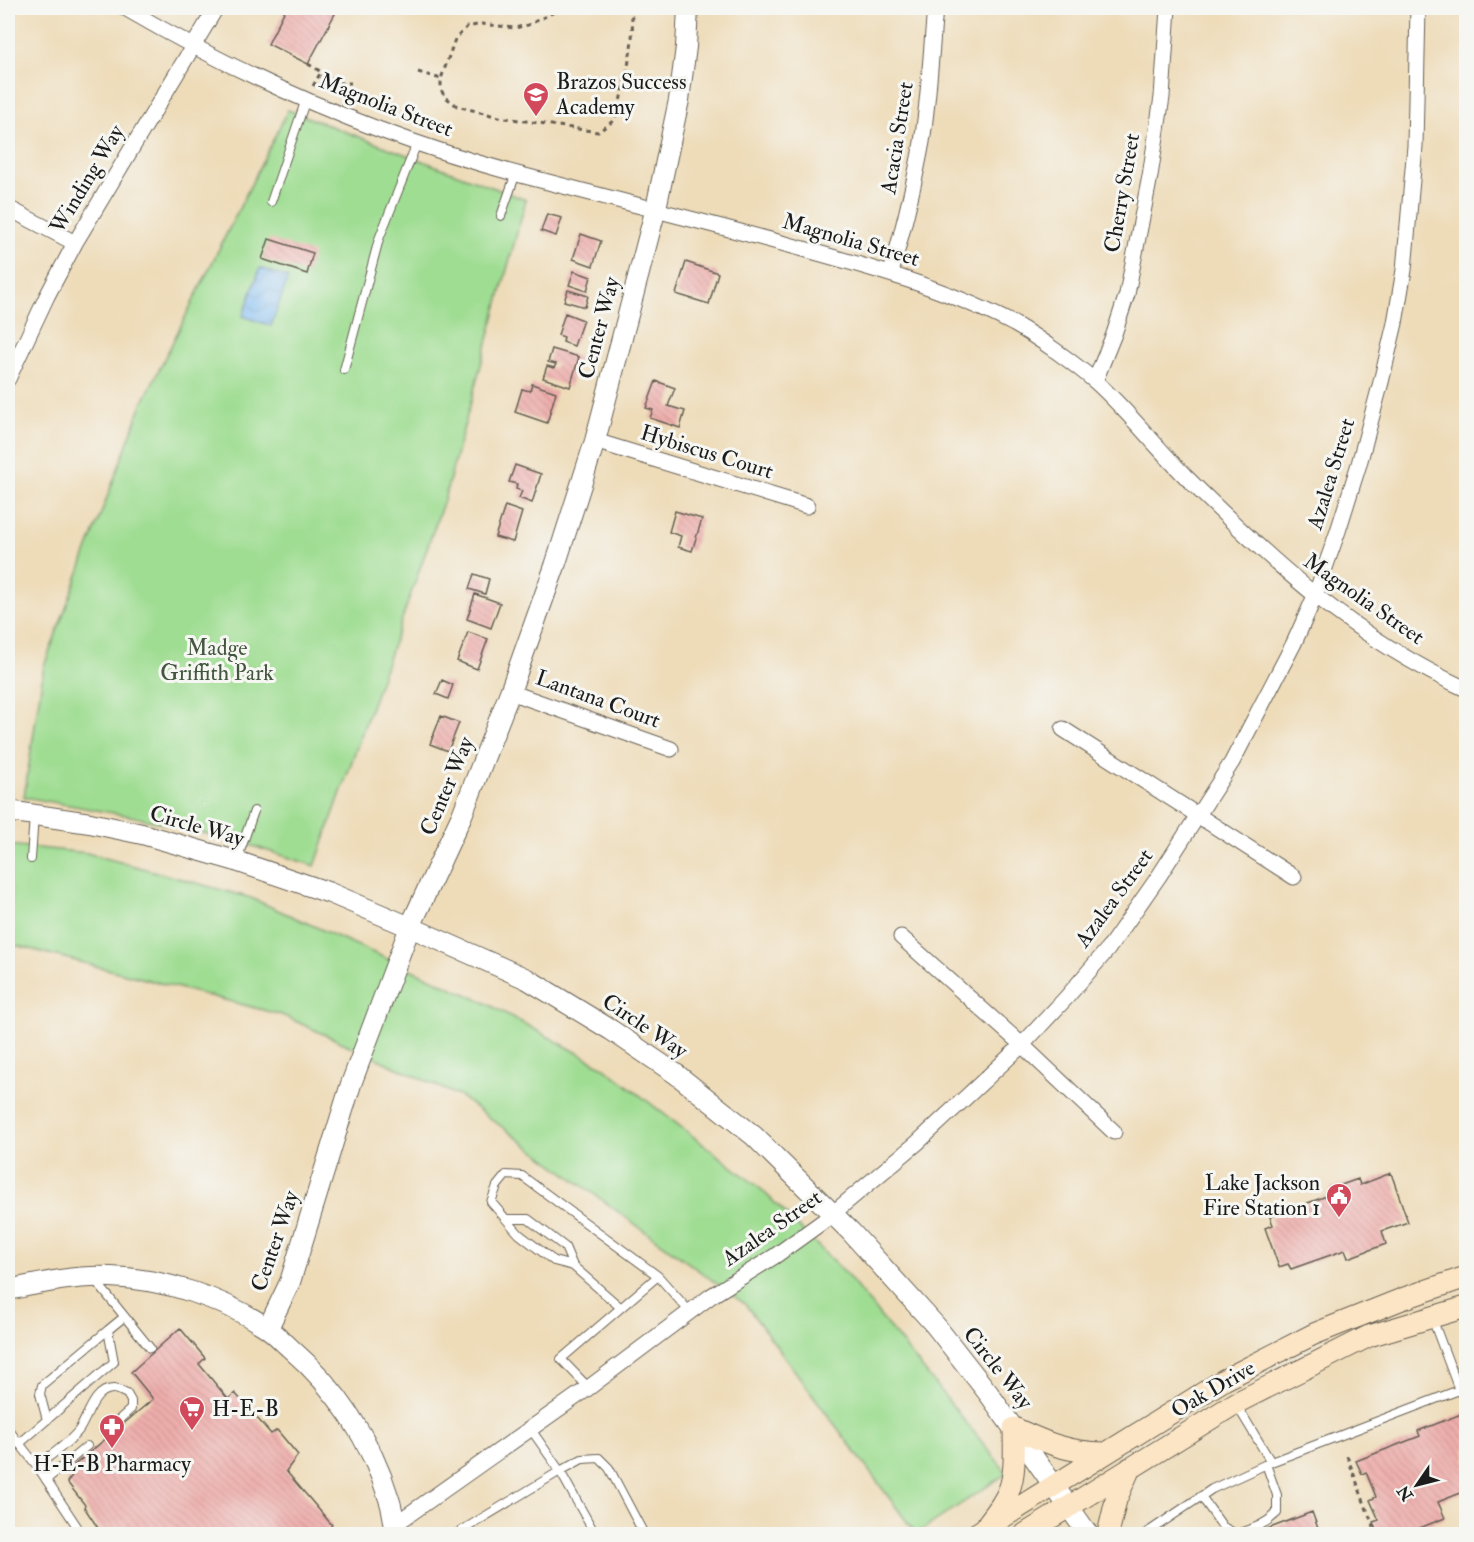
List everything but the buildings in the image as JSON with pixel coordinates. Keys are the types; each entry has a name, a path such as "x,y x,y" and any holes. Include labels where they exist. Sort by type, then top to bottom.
{"main road":[{"name":"Oak Drive","path":"979,1533 1224,1380 1314,1334 1424,1291 1467,1277"},
{"path":"1424,1291 1432,1317"},
{"name":"Oak Drive","path":"1025,1534 1236,1403 1369,1336 1467,1307"},
{"path":"1340,1323 1346,1347"},
{"path":"1224,1380 1236,1403"},
{"path":"979,1533 1004,1502 1009,1490 1012,1476 1014,1428 1048,1444 1083,1453 1105,1453"},
{"path":"1108,1534 1116,1500 1130,1468"}],"street":[{"name":"Magnolia Street","path":"125,8 192,46 306,99 417,143 516,173 656,208 891,273 937,289 1017,326 1095,381 1183,474 1259,549 1315,596 1401,656 1467,689"},
{"name":"Winding Way","path":"8,379 75,243 216,8"},
{"name":"Center Way","path":"395,1530 386,1490 371,1451 353,1419 303,1359 268,1328 290,1282 351,1084 410,927 462,815 510,692 555,566 595,441 656,208 679,100 688,8"},
{"name":"Acacia Street","path":"891,273 922,141 935,8"},
{"name":"Cherry Street","path":"1095,381 1127,294 1150,176 1162,97 1168,8"},
{"name":"Azalea Street","path":"395,1530 711,1296 775,1256 833,1215 917,1143 1022,1045 1108,949 1200,815 1262,706 1315,596 1338,531 1381,382 1395,323 1408,231 1415,146 1418,8"},
{"path":"8,208 75,243"},
{"name":"Hybiscus Court","path":"595,441 807,506"},
{"name":"Lantana Court","path":"510,692 671,749"},
{"path":"1063,729 1294,877"},
{"name":"Circle Way","path":"8,811 90,823 142,834 236,861 330,893 527,979 611,1030 667,1068 754,1136 851,1232 934,1325 1014,1428 1088,1534"},
{"path":"901,937 1022,1045 1114,1132"},
{"path":"8,1290 92,1276 134,1279 177,1288 228,1305 268,1328"}],"lane":[{"path":"271,202 306,99"},
{"path":"344,370 379,239 417,143"},
{"path":"501,216 516,173"},
{"path":"236,861 254,811"},
{"path":"31,859 34,814"},
{"path":"620,1307 573,1266 554,1261 519,1234 491,1202 497,1186 506,1175 522,1176 658,1276 690,1312"},
{"path":"508,1219 528,1219 566,1247 573,1266"},
{"path":"92,1276 150,1348"},
{"path":"588,1387 561,1359 658,1276"},
{"path":"47,1420 40,1394 42,1385 124,1317"},
{"path":"1144,1534 1212,1489 1268,1463 1459,1390 1432,1317"},
{"path":"19,1444 114,1362 108,1330"},
{"path":"1457,1384 1467,1380"},
{"path":"36,1467 79,1430 92,1404 103,1392 114,1389 127,1394 131,1401 131,1409 105,1432"},
{"path":"1201,1496 1223,1527 1236,1534 1251,1530 1270,1520 1277,1513 1277,1495 1268,1463 1236,1403"},
{"path":"530,1428 560,1471 595,1534"},
{"path":"8,1429 82,1534"},
{"path":"45,1480 87,1446"},
{"path":"456,1534 582,1459 599,1458 609,1468 644,1534"}],"path":[{"path":"561,8 554,9 528,25 515,28 482,24 467,27 455,39 441,79 444,96 457,106 499,117 598,132 613,121 618,111 632,38 633,21 630,8"},
{"path":"308,64 340,83 351,83"},
{"path":"418,72 441,79"},
{"path":"1347,1456 1376,1534"}],"green space":[{"name":"Madge Griffith Park","path":"288,110 526,200 444,500 315,866 237,841 135,817 24,797 44,666 142,404"},
{"path":"8,845 87,853 251,898 486,1003 602,1066 761,1189 846,1274 1007,1473 916,1534 746,1305 461,1097 282,1015 8,945"}],"water":[{"path":"260,268 288,278 271,326 243,316"}],"place":[{"name":"Brazos Success Academy","path":"536,118"},
{"name":"Lake Jackson Fire Station 1","path":"1339,1219"},
{"name":"H-E-B","path":"192,1432"},
{"name":"H-E-B Pharmacy","path":"112,1450"}]}
